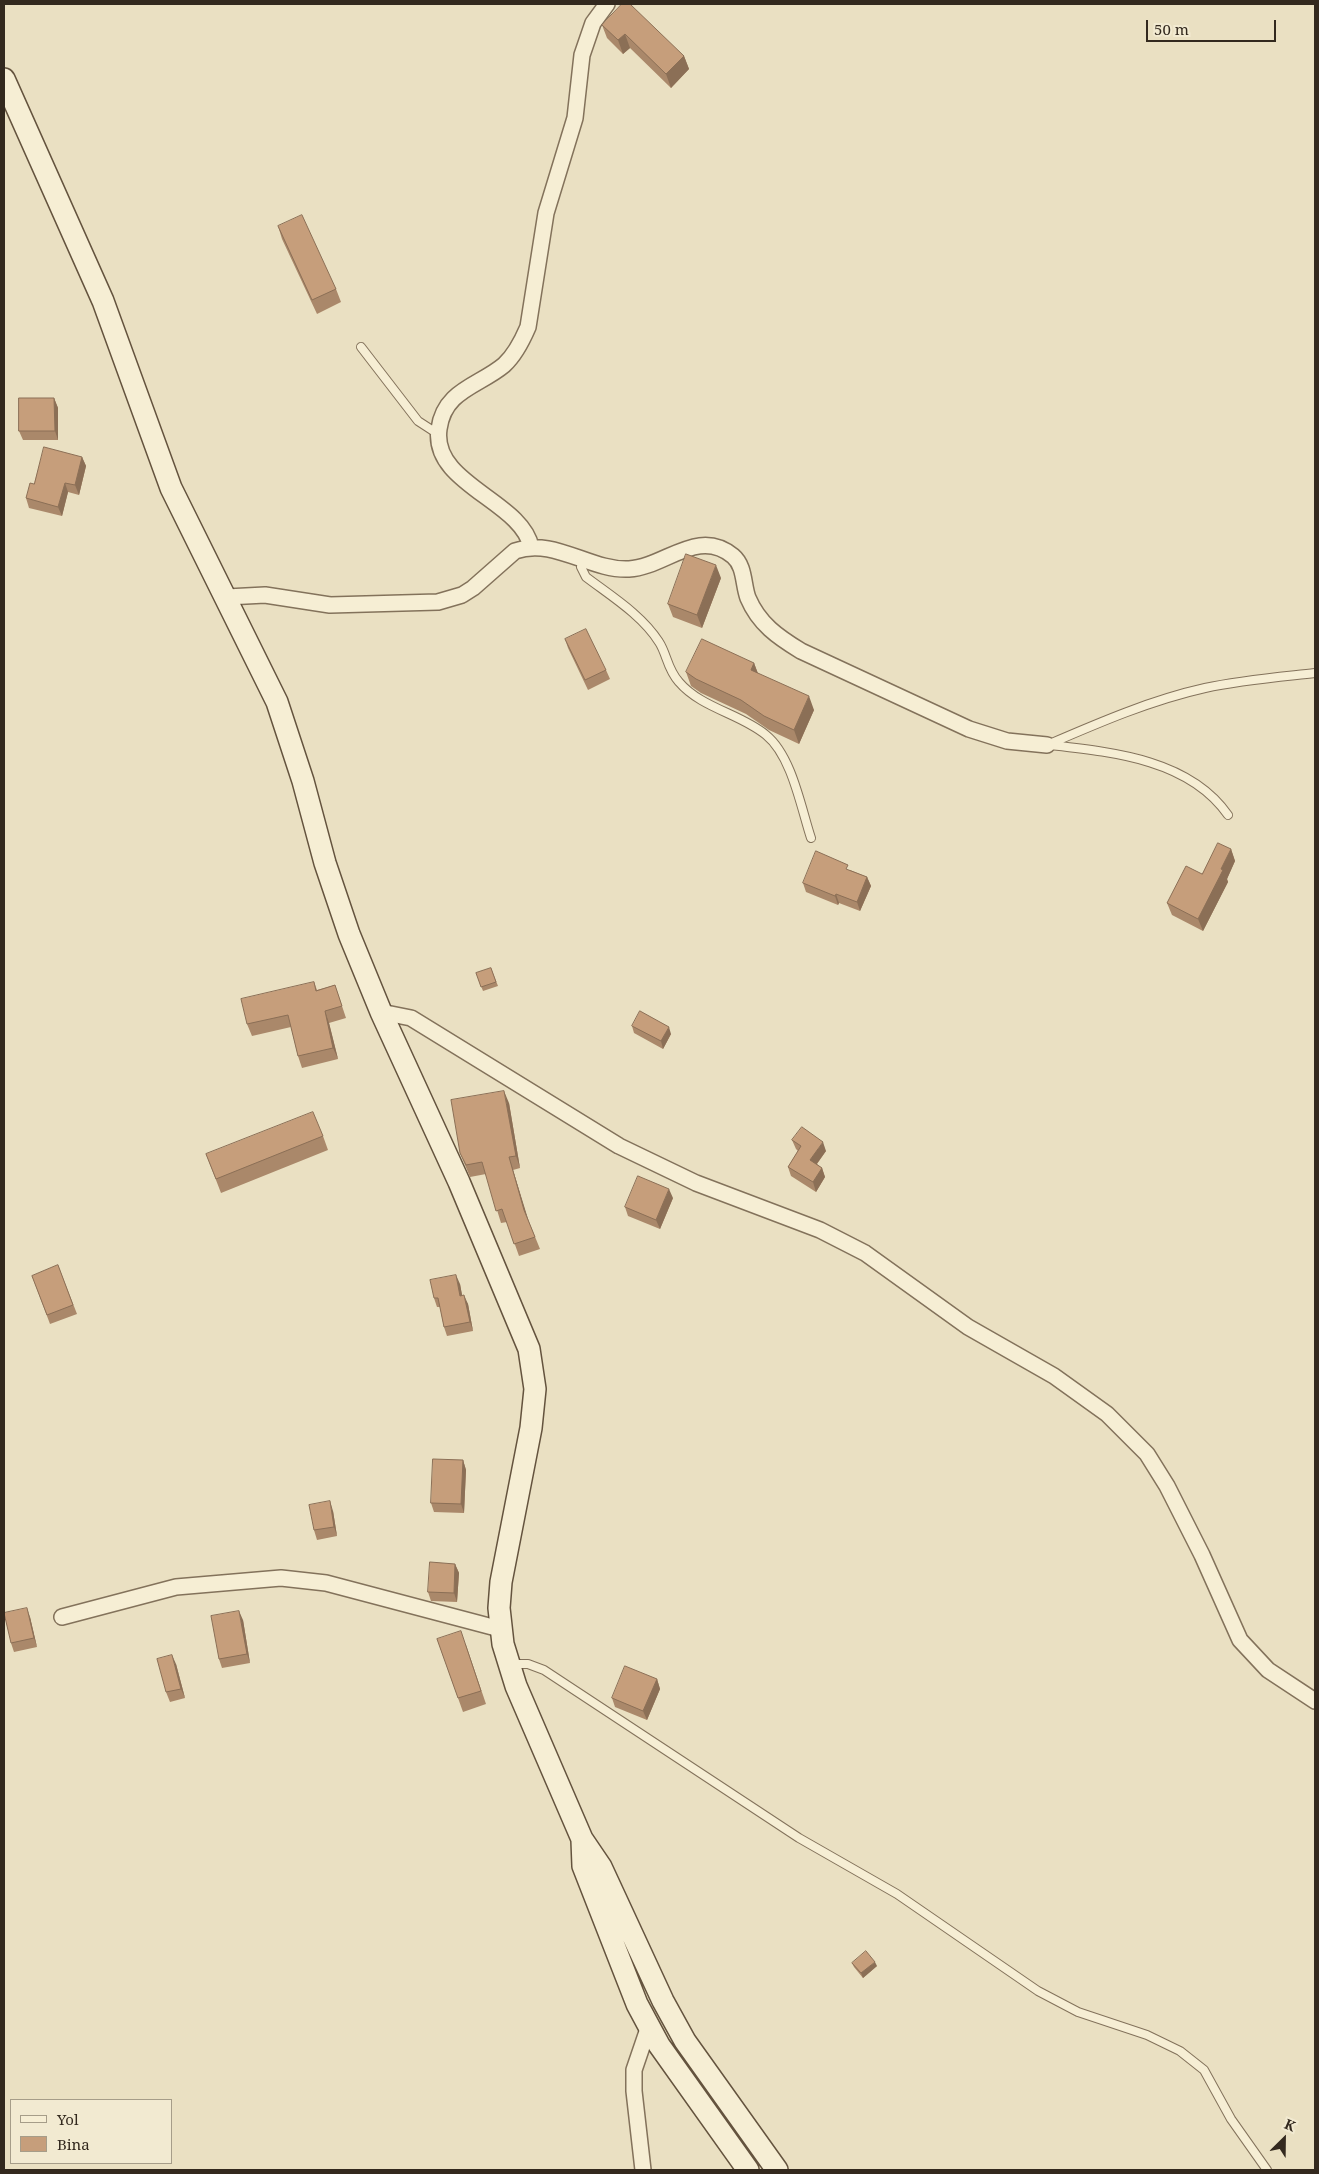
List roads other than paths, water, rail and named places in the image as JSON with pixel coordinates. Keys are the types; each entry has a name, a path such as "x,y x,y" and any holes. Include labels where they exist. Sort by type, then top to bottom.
{"street":[{"path":"531,547 529,537 520,524 479,492 448,462 439,444 438,434 443,414 456,396 466,387 503,366 518,348 528,327 546,213 570,140 575,118 582,55 593,23 607,4"},
{"path":"4,79 103,301 171,488 277,702 303,781 325,863 350,934 381,1012 459,1182 529,1349 533,1368 534,1389 531,1428 501,1582 500,1629 508,1664 582,1839 601,1867 663,2001 685,2041 777,2170"},
{"path":"226,597 266,596 330,605 438,602 462,594 515,551 531,547 548,548 614,568 638,568 658,562 688,547 708,546 718,548 734,557 739,564 748,598 760,619 777,636 801,651 969,729 1007,741 1047,745"},
{"path":"381,1012 411,1018 597,1133 657,1166 820,1230 865,1253 968,1327 1035,1364 1073,1390 1121,1427 1158,1470 1202,1555 1234,1627 1249,1651 1268,1670 1315,1701"},
{"path":"62,1617 176,1587 281,1578 326,1583 500,1629"},
{"path":"582,1839 583,1866 634,1995 649,2026 684,2082 748,2170"},
{"path":"643,2170 634,2091 634,2070 649,2026"}],"lane":[{"path":"361,347 418,421 438,434"},
{"path":"582,559 581,567 586,577 648,627 661,644 673,674 686,689 766,735 791,774 811,838"},
{"path":"1047,745 1097,724 1177,696 1224,684 1315,673"},
{"path":"1047,745 1104,752 1177,772 1210,793 1228,815"},
{"path":"508,1664 528,1664 544,1670 799,1838 898,1894 1056,2001 1100,2020 1164,2042 1180,2051 1204,2070 1231,2119 1268,2170"}]}
